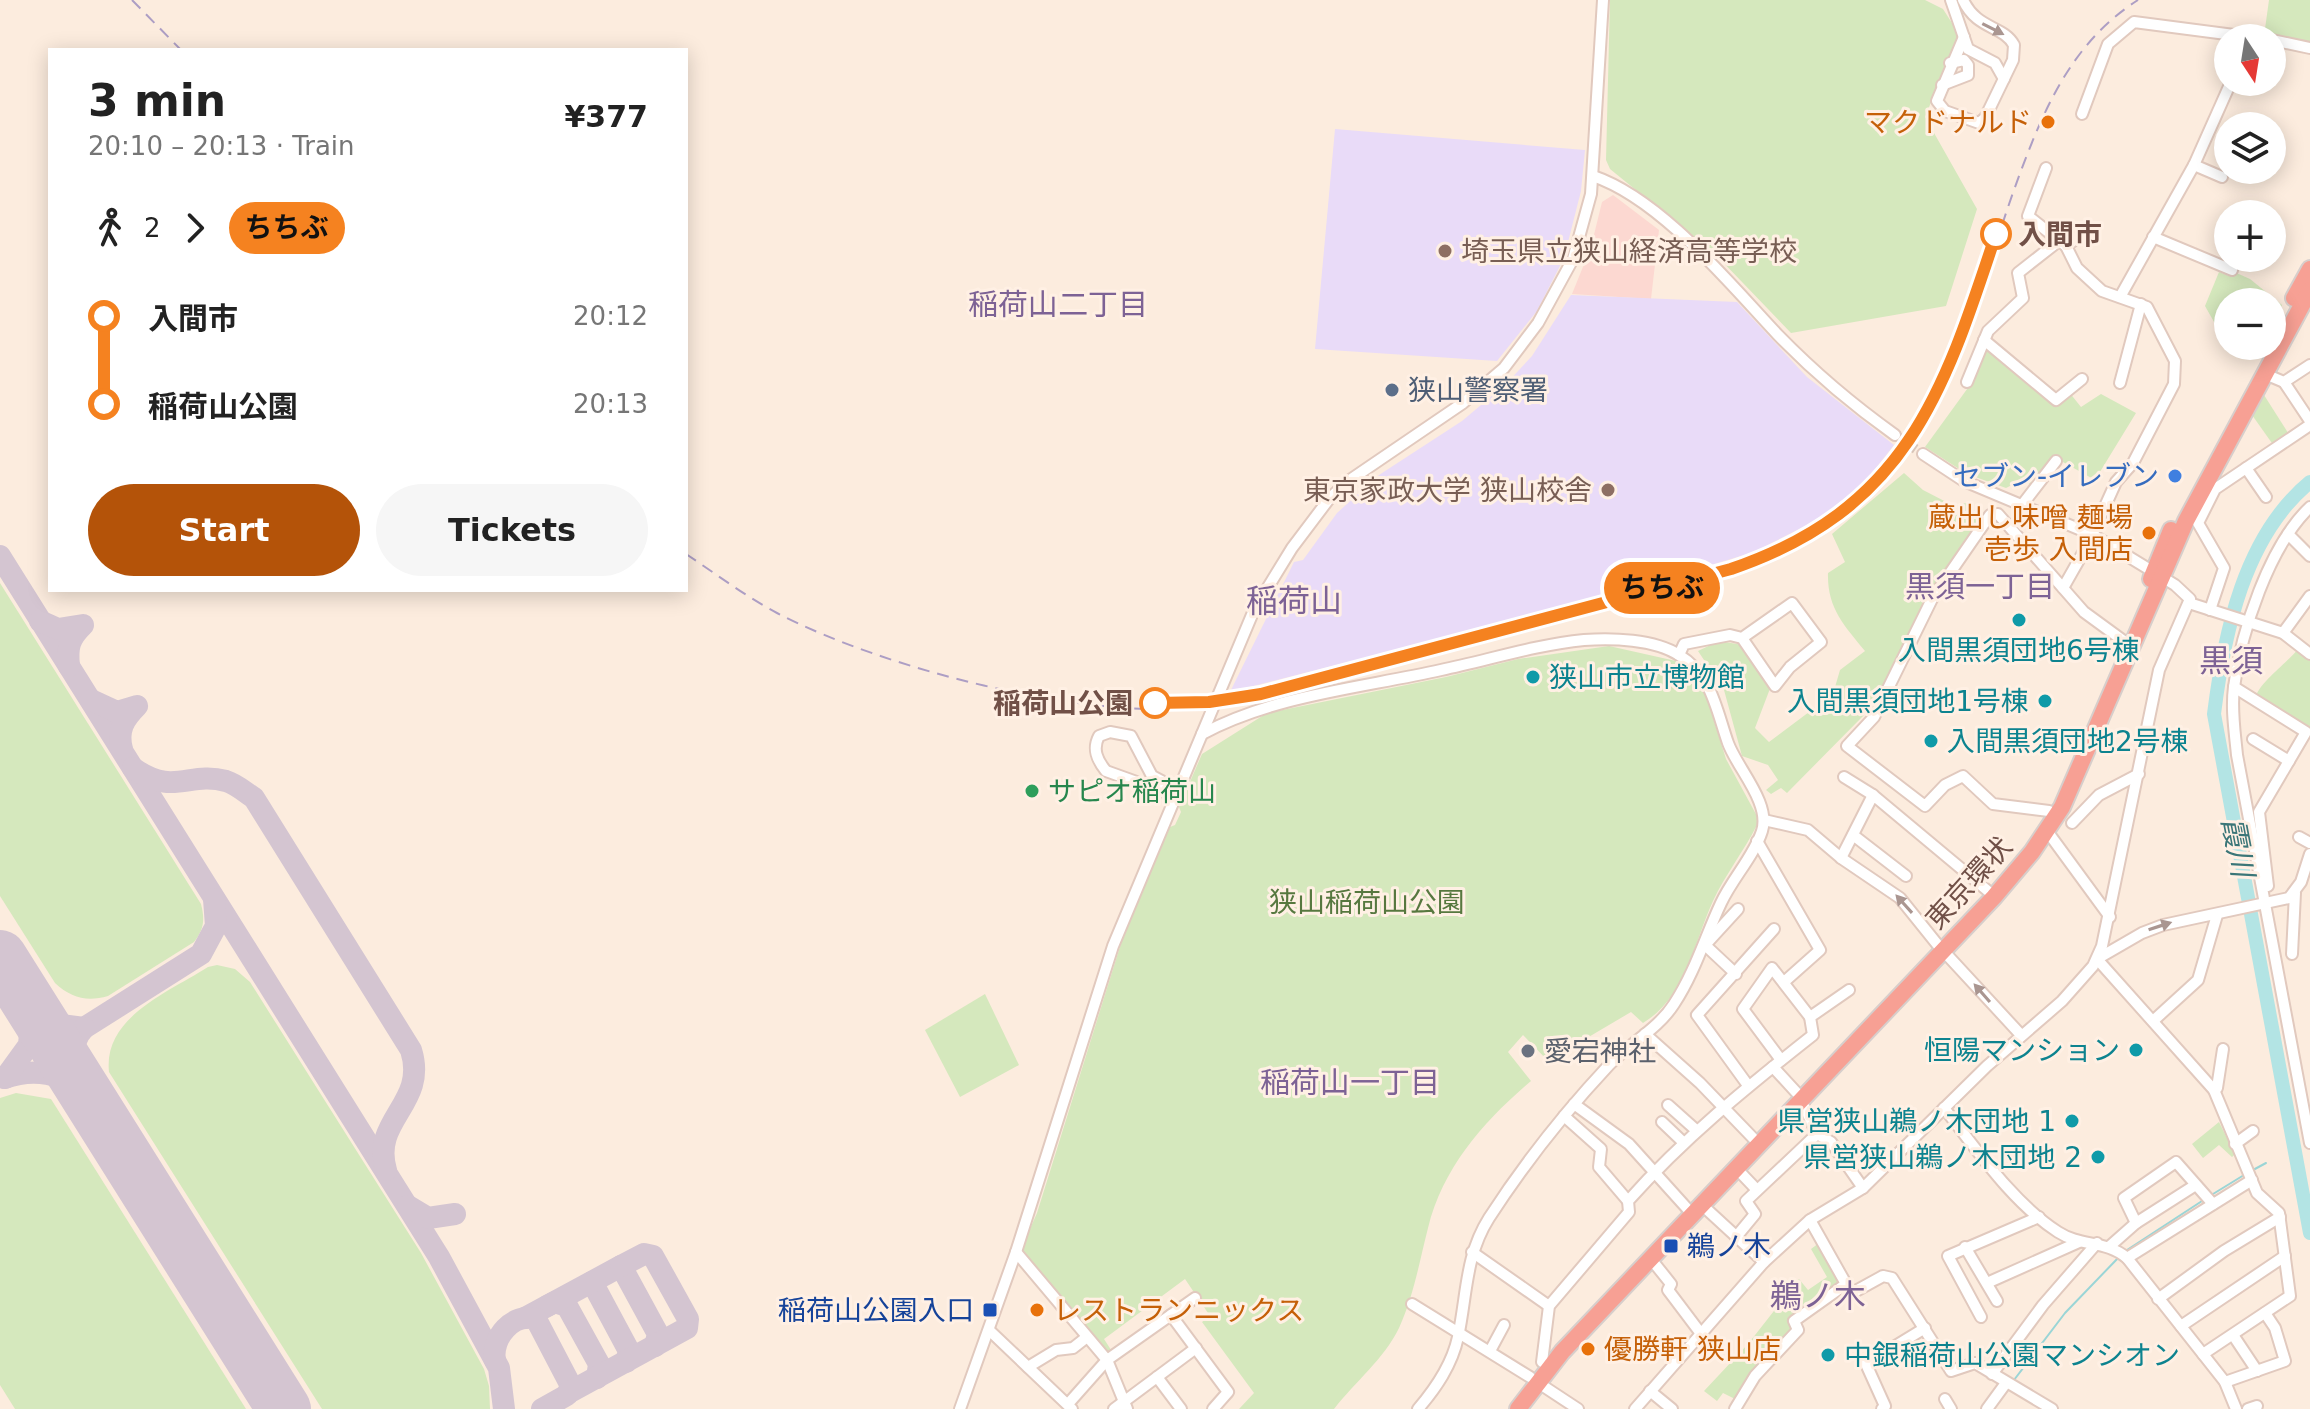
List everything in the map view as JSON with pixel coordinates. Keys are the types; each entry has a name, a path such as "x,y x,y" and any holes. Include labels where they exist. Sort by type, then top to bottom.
{"highway":[{"path":"2286,313 2310,269"},
{"name":"東京環状","path":"1516,1408 1542,1362 1737,1169 1799,1097 1940,947 2026,846 2049,811 2158,575 2310,290"},
{"name":"東京環状","path":"1940,947 2005,885 2047,831 2075,781 2182,507 2261,360"},
{"name":"東京環状","path":"1533,1379 1651,1259 1753,1138 1799,1097"}],"street":[{"path":"960,1409 1016,1252 1105,966 1254,610 1292,548 1329,499 1347,482 1475,394 1504,368 1530,336 1573,259 1588,211 1593,176 1603,0"},
{"path":"1951,0 1970,52 1995,63 2013,60"},
{"path":"1963,0 1978,21 2013,41 2013,60 1985,118 1975,123 1940,109 1937,101 1950,63 1964,37"},
{"path":"2082,114 2108,44 2134,22 2214,33"},
{"path":"2286,43 2310,48"},
{"path":"1942,85 1968,75 1968,65 1964,60 1950,63"},
{"path":"1995,63 2004,79"},
{"path":"2120,297 2194,165 2225,96"},
{"path":"2194,165 2214,174"},
{"path":"2046,168 2028,216 2063,243 2086,276 2102,291 2141,304 2153,313 2175,361 2174,384 2133,463 2116,482 2093,535 2063,588"},
{"path":"1593,176 1621,189 1686,240 1821,377 1895,435"},
{"path":"1967,382 1984,340 2023,298 2018,273 2085,232"},
{"path":"2153,237 2214,262"},
{"path":"2120,383 2141,304"},
{"path":"1984,340 2056,400 2082,379"},
{"path":"2284,382 2310,365"},
{"path":"2214,612 2224,568 2198,523 2215,489 2310,423 2284,382 2265,374"},
{"path":"1923,454 1964,481 2093,535 2187,594 2189,603 2162,659 2110,917 2097,959"},
{"path":"2022,505 2056,461"},
{"path":"2246,468 2266,497"},
{"path":"2310,507 2288,534 2247,623 2234,687 2237,755 2310,1143"},
{"path":"2049,811 1993,804 1963,776 1945,785 1925,806 1847,746 1874,717 1932,599 1990,515 1998,514 2084,612 2125,642"},
{"path":"2288,534 2310,556"},
{"path":"2283,633 2310,596"},
{"path":"1679,655 1684,644 1730,635 1742,638 1775,686 1790,667 1821,642 1792,603 1742,638"},
{"path":"2189,603 2283,633 2310,654"},
{"path":"1202,734 1233,717 1270,705 1551,645 1585,640 1632,642 1679,655 1695,667 1713,694 1728,742 1764,820 1757,841 1720,905 1705,945 1675,1003 1645,1034 1623,1050 1574,1104 1489,1219 1472,1252 1459,1332 1448,1367 1418,1409"},
{"path":"2234,687 2306,732 2259,812 2267,904"},
{"path":"1110,732 1131,736 1152,776 1173,787 1176,793 1170,794 1106,771 1095,749 1099,736 1110,732"},
{"path":"2253,739 2289,761"},
{"path":"2072,823 2099,795 2139,774"},
{"path":"1844,777 1873,795 1988,891"},
{"path":"1841,858 1873,795"},
{"path":"1764,820 1808,830 1841,858 1900,898 1940,947 2021,1035"},
{"path":"2047,831 2110,917"},
{"path":"1853,835 1906,876"},
{"path":"2299,837 2310,843"},
{"path":"1757,841 1820,950 1784,982"},
{"path":"2292,954 2295,893 2308,870 2310,854"},
{"path":"1635,1409 1764,1262 1810,1220 1863,1188 2021,1035 2062,1001 2097,959 2153,929 2186,918 2217,915 2281,901 2295,893"},
{"path":"1705,945 1738,909"},
{"path":"2153,1021 2198,980 2217,915"},
{"path":"1747,1084 1697,1015 1774,929"},
{"path":"1705,945 1736,974"},
{"path":"2097,959 2214,1090 2257,1193 2280,1217 2290,1296 2203,1354"},
{"path":"1628,1201 1683,1142 1747,1084 1777,1064 1813,1035 1810,1017 1772,968 1743,1009 1777,1064 1799,1097 1817,1134 1831,1142 1863,1188"},
{"path":"1810,1017 1849,990"},
{"path":"1645,1034 1724,1106 1753,1138"},
{"path":"2214,1090 2217,1088 2223,1049"},
{"path":"2296,1064 2310,1060"},
{"path":"1574,1104 1629,1144 1694,1209 1736,1237 1764,1262"},
{"path":"1668,1105 1696,1130"},
{"path":"1944,1108 1997,1173 2039,1217 2079,1242"},
{"path":"1542,1362 1549,1306 1629,1212 1628,1201 1599,1167 1601,1149 1564,1116"},
{"path":"1662,1122 1683,1142"},
{"path":"2235,1144 2253,1131"},
{"path":"1736,1237 1755,1214 1746,1201 1817,1134"},
{"path":"2136,1223 2124,1198 2176,1162 2213,1204"},
{"path":"1737,1169 1757,1190"},
{"path":"2127,1258 2252,1180"},
{"path":"2110,1246 2136,1223 2194,1186"},
{"path":"1981,1317 1948,1256 2039,1217"},
{"path":"2158,1299 2224,1251 2280,1217"},
{"path":"1810,1220 1846,1284 1854,1292 1887,1275 1951,1371 1975,1363 2006,1383 2029,1404 2048,1404 2052,1409"},
{"path":"1987,1283 2079,1242 2110,1246 2127,1258 2225,1382 2236,1409"},
{"path":"1992,1374 2043,1305 2097,1243"},
{"path":"1965,1247 1997,1301"},
{"path":"1016,1252 1107,1360 1125,1405"},
{"path":"1472,1252 1549,1306"},
{"path":"2181,1326 2285,1256"},
{"path":"1651,1259 1671,1284 1668,1290 1702,1335"},
{"path":"1735,1409 1755,1376 1798,1330 1794,1321 1846,1284"},
{"path":"990,1331 1070,1407 1107,1360 1195,1298"},
{"path":"1412,1304 1533,1379 1570,1407"},
{"path":"2225,1382 2285,1361 2275,1328 2265,1313"},
{"path":"1171,1315 1228,1392 1213,1409"},
{"path":"1490,1351 1504,1325"},
{"path":"1882,1409 1885,1406 1866,1364 1925,1328"},
{"path":"2233,1335 2257,1371"},
{"path":"1028,1367 1052,1351 1073,1348 1087,1337"},
{"path":"1114,1409 1125,1405 1196,1348"},
{"path":"1157,1377 1177,1408"},
{"path":"1987,1409 2006,1383"},
{"path":"1650,1391 1672,1409"}],"shaded area":[{"name":"埼玉県立狭山経済高等学校","path":"1335,129 1585,150 1581,191 1564,258 1537,311 1497,361 1315,349"},
{"path":"1613,195 1659,230 1651,299 1572,294 1591,247 1602,202"},
{"name":"東京家政大学 狭山校舎","path":"1571,295 1737,302 1807,377 1894,445 1865,482 1821,518 1754,552 1605,597 1230,692 1294,562 1303,560 1337,513 1379,475 1462,421 1506,384 1532,356"}],"green space":[{"path":"1610,0 1925,0 1943,9 1959,34 1925,117 1977,209 1946,306 1791,333 1717,256 1610,169 1606,160"},
{"path":"2269,0 2310,0 2310,45 2286,40 2286,24 2266,24"},
{"path":"2219,272 2229,276 2234,272 2261,288 2214,288 2214,322 2205,306"},
{"path":"1987,346 2055,402 2069,392 2081,407 2101,394 2136,413 2095,480 2054,457 2030,484 2020,481 2006,488 1967,474 1925,447 1970,385"},
{"path":"2264,395 2290,436 2274,446 2252,415"},
{"path":"1904,473 1923,490 1954,506 1966,503 1981,517 1927,598 1870,714 1866,713 1787,793 1781,788 1771,794 1766,790 1778,780 1768,765 1742,756 1724,690 1698,651 1719,641 1743,645 1759,674 1771,686 1755,728 1769,742 1833,694 1840,670 1865,651 1838,615 1830,596 1828,573 1845,562 1832,534"},
{"path":"0,583 201,904 203,924 194,942 108,996 93,999 80,997 55,983 0,896"},
{"name":"狭山稲荷山公園","path":"1609,646 1676,661 1693,675 1705,692 1726,759 1757,816 1757,825 1718,891 1679,985 1658,1012 1643,1023 1631,1012 1548,1061 1523,1035 1508,1052 1531,1081 1497,1112 1455,1165 1435,1206 1399,1328 1377,1360 1334,1409 1239,1409 1254,1393 1202,1322 1210,1316 1185,1279 1104,1339 1113,1353 1105,1354 1024,1255 1022,1247 1037,1213 1123,937 1170,827 1175,825 1181,812 1179,807 1202,754 1267,713 1446,677 1518,659"},
{"path":"2299,648 2310,657 2310,737 2256,696"},
{"path":"217,965 235,969 250,982 421,1253 484,1369 489,1386 490,1409 322,1409 109,1072 110,1053 116,1036 127,1021 158,997 208,967"},
{"path":"985,994 1019,1065 960,1097 925,1030"},
{"path":"16,1093 51,1099 246,1409 15,1409 0,1385 0,1098"},
{"path":"2219,1122 2235,1154 2232,1157 2219,1145 2203,1158 2192,1144"},
{"path":"1819,1243 1842,1283 1791,1320 1795,1329 1737,1400 1723,1393 1717,1401 1704,1391 1748,1344 1799,1279 1808,1290 1827,1277 1811,1249"}],"waterway":[{"name":"霞川","path":"2310,482 2287,504 2253,558 2231,620 2214,714 2310,1233"},
{"path":"2253,1170 2266,1163"},
{"path":"2213,1194 2244,1175"},
{"path":"2127,1250 2202,1201"},
{"path":"2014,1380 2065,1313 2119,1257"}],"taxiway":[{"path":"0,556 439,1257 499,1368 504,1409"},
{"path":"40,621 58,629 83,625 70,644 69,666"},
{"path":"91,700 117,712 137,706 123,725 120,736 122,749"},
{"path":"133,768 159,781 226,781 254,798 411,1050 414,1069 412,1084 386,1137 383,1152 386,1170"},
{"path":"32,1009 53,1024 84,1028 201,954 216,926 214,899"},
{"path":"5,1078 29,1045 32,1009"},
{"path":"84,1028 75,1043 74,1059 84,1091"},
{"path":"4,1078 25,1073 46,1074 84,1091"},
{"path":"408,1206 428,1218 455,1214"},
{"path":"568,1393 687,1328 688,1319 653,1256 644,1254 621,1266"},
{"path":"525,1318 621,1266 658,1334 655,1346"},
{"path":"592,1282 629,1351 626,1362"},
{"path":"547,1306 555,1302 567,1306 599,1364 597,1378"},
{"path":"495,1360 496,1343 505,1329 519,1319 536,1319 571,1386 567,1395 542,1409"}],"runway":[{"path":"0,957 284,1409"}],"tunnel":[{"path":"1895,435 1923,454"}],"railway":[{"path":"132,0 179,48"},
{"path":"688,555 777,613 874,654 989,687 1106,706 1161,709 1245,702 1314,687 1766,563 1830,527 1878,486 1915,441 1943,391 1965,338 2027,155 2057,88 2100,31 2138,0"}],"train":[{"name":"ちちぶ","path":"1155,703 1209,702 1261,694 1731,569 1795,544 1826,525 1870,489 1891,467 1919,427 1959,347 1996,234"}],"place":[{"name":"マクドナルド","path":"2048,122"},
{"name":"入間市","path":"1996,234"},
{"name":"埼玉県立狭山経済高等学校","path":"1445,251"},
{"name":"狭山警察署","path":"1392,390"},
{"name":"セブン-イレブン","path":"2175,476"},
{"name":"東京家政大学 狭山校舎","path":"1608,490"},
{"name":"蔵出し味噌 麺場 壱歩 入間店","path":"2149,533"},
{"name":"入間黒須団地6号棟","path":"2019,620"},
{"name":"狭山市立博物館","path":"1533,677"},
{"name":"入間黒須団地1号棟","path":"2045,701"},
{"name":"稲荷山公園","path":"1155,703"},
{"name":"入間黒須団地2号棟","path":"1931,741"},
{"name":"サピオ稲荷山","path":"1032,791"},
{"name":"恒陽マンション","path":"2136,1050"},
{"name":"愛宕神社","path":"1528,1051"},
{"name":"県営狭山鵜ノ木団地 1","path":"2072,1121"},
{"name":"県営狭山鵜ノ木団地 2","path":"2098,1157"},
{"name":"鵜ノ木","path":"1671,1246"},
{"name":"稲荷山公園入口","path":"990,1310"},
{"name":"レストランニックス","path":"1037,1310"},
{"name":"優勝軒 狭山店","path":"1588,1349"},
{"name":"中銀稲荷山公園マンシオン","path":"1828,1355"}],"district":[{"name":"稲荷山二丁目","path":"1058,304"},
{"name":"黒須一丁目","path":"1980,586"},
{"name":"稲荷山","path":"1294,601"},
{"name":"黒須","path":"2231,661"},
{"name":"稲荷山一丁目","path":"1350,1082"},
{"name":"鵜ノ木","path":"1818,1296"}]}
